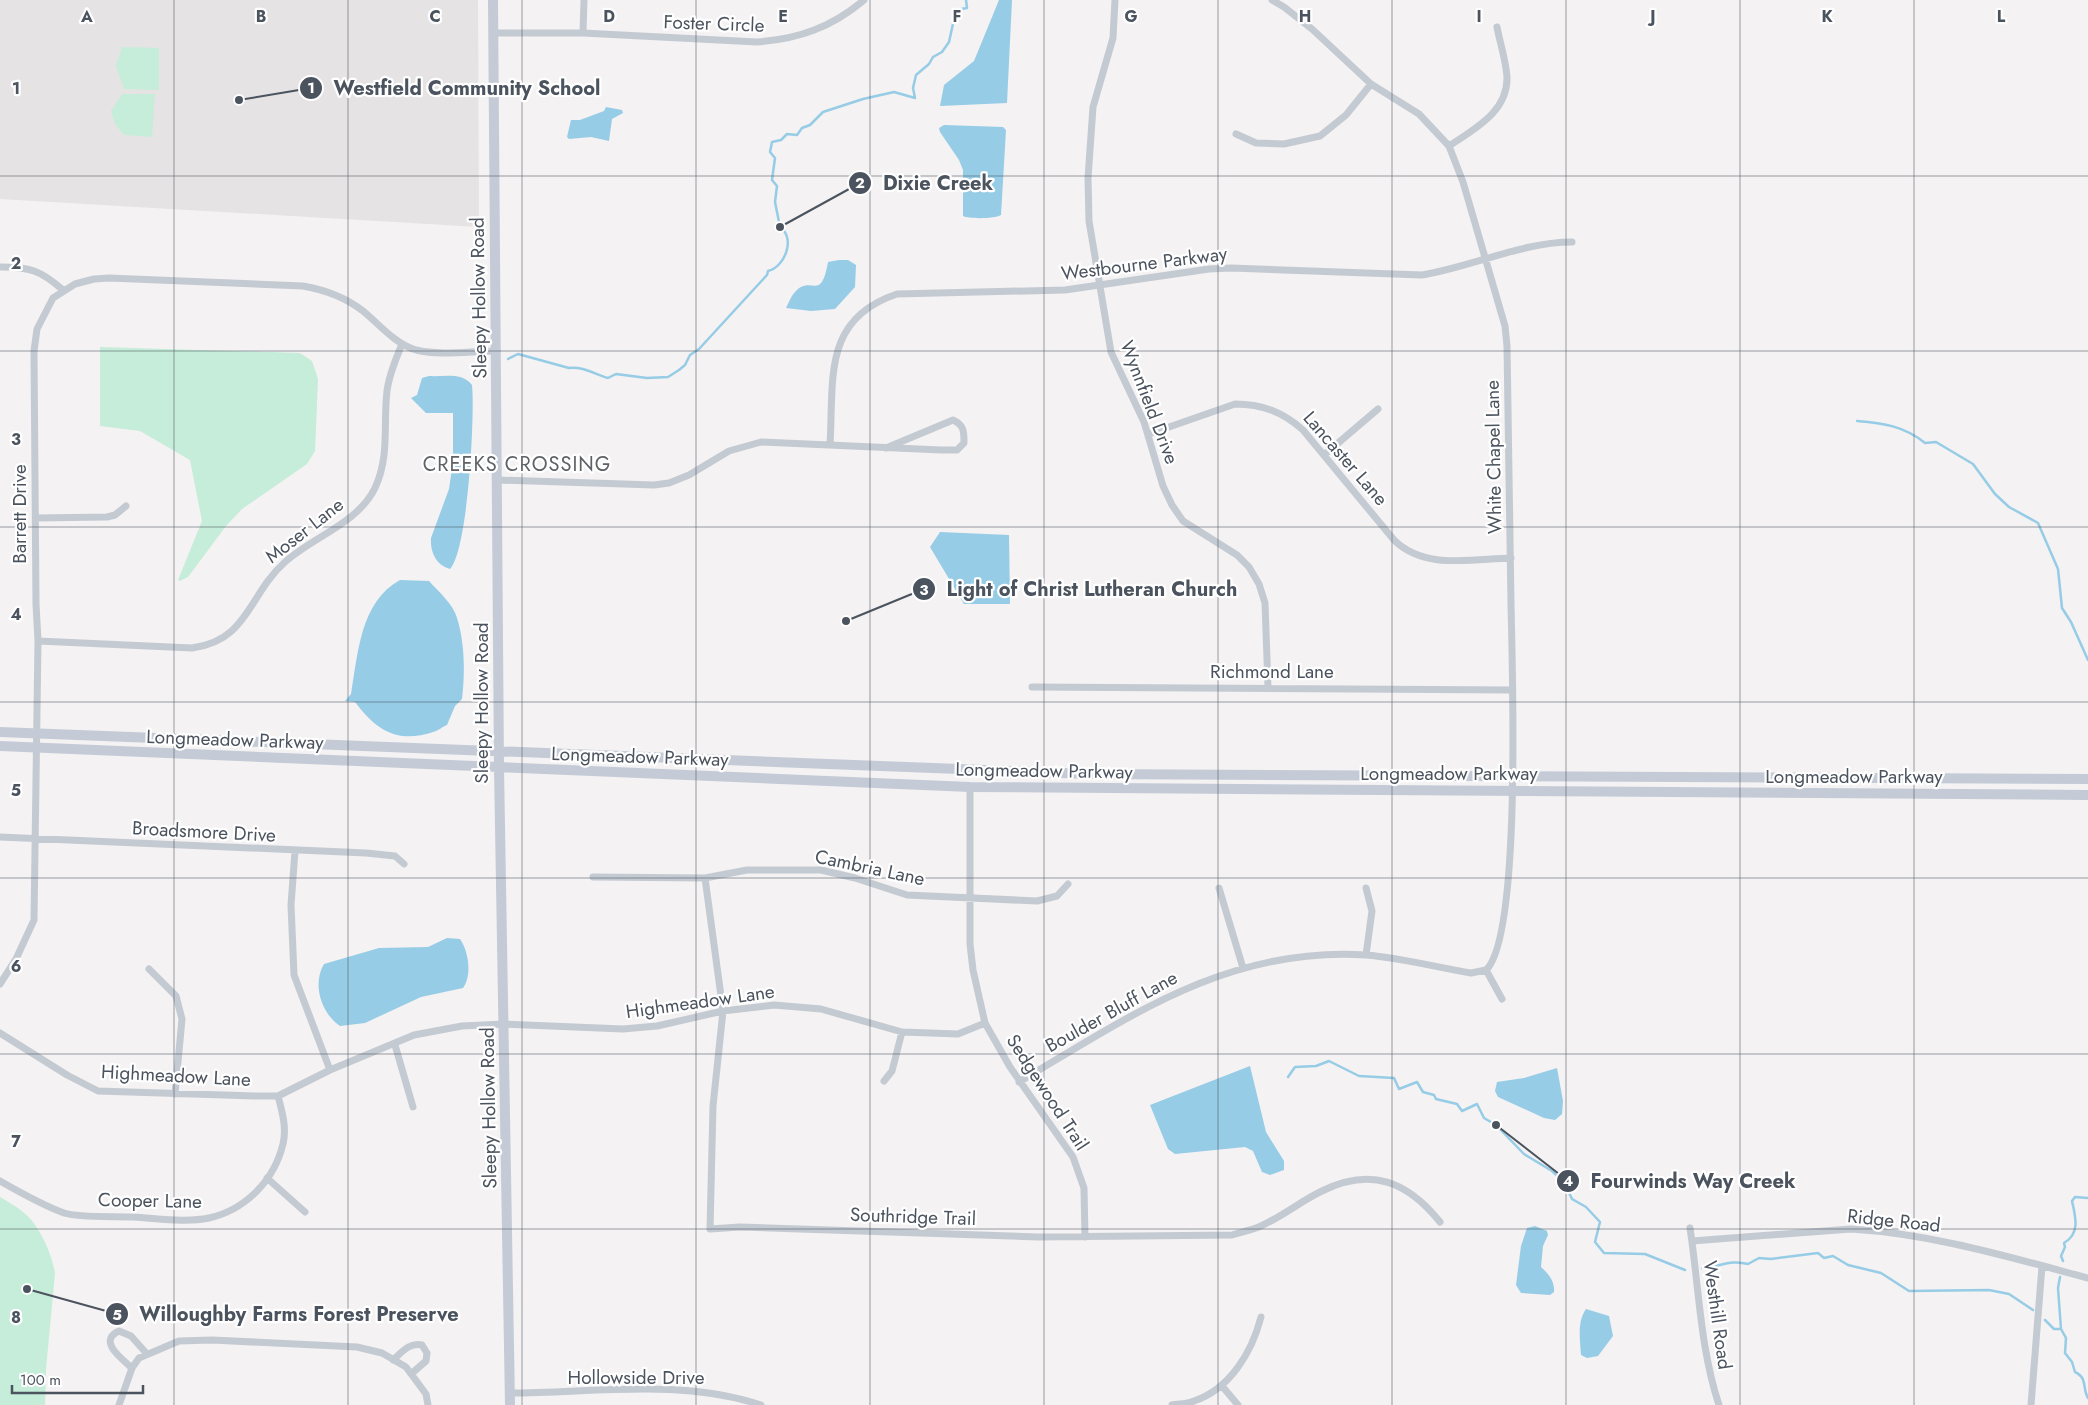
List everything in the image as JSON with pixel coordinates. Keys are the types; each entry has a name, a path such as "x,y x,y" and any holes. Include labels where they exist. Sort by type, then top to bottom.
{"street":[{"name":"Sleepy Hollow Road","path":"493,0 499,768 510,1405"},
{"path":"583,33 584,0"},
{"name":"Foster Circle","path":"494,33 583,33 688,39 786,40 820,28 847,15 864,0"},
{"name":"Wynnfield Drive","path":"1115,0 1113,38 1093,107 1089,143 1089,221 1111,352 1149,434 1163,486 1172,505 1183,521 1237,555 1249,567 1259,584 1266,604 1268,687"},
{"name":"White Chapel Lane","path":"1272,0 1312,29 1371,84 1419,114 1449,146 1464,182 1504,326 1507,346 1513,791 1501,928 1496,955 1486,970"},
{"path":"1449,146 1492,116 1503,96 1507,76 1497,26"},
{"path":"1236,134 1256,143 1284,144 1320,136 1346,115 1371,84"},
{"name":"Westbourne Parkway","path":"830,444 834,365 840,339 854,320 871,305 897,294 914,292 1065,290 1209,269 1231,268 1422,275 1486,260 1539,244 1572,242"},
{"path":"0,267 24,267 38,271 63,290"},
{"name":"Barrett Drive","path":"0,984 16,960 34,920 35,733 38,642 35,340 41,318 53,298 75,284 109,278 310,287 324,289 341,296 362,310 402,344 415,350 497,351"},
{"name":"Moser Lane","path":"38,642 192,648 208,646 226,638 243,619 272,575 296,553 349,517 374,489 385,457 387,390 402,344"},
{"name":"Lancaster Lane","path":"1149,434 1218,408 1235,404 1248,404 1271,410 1289,417 1324,455 1394,540 1412,554 1426,559 1438,560 1510,558"},
{"path":"1324,455 1378,409"},
{"path":"498,480 654,485 669,483 689,475 729,451 747,444 761,442 886,448 957,450 964,443 964,432 960,424 953,420 886,448"},
{"path":"36,518 107,517 115,515 126,506"},
{"name":"Richmond Lane","path":"1032,687 1512,690"},
{"name":"Longmeadow Parkway","path":"0,732 1089,774 2088,779"},
{"name":"Longmeadow Parkway","path":"0,746 970,787 2088,796"},
{"name":"Sedgewood Trail","path":"970,787 969,899 973,970 985,1022 1019,1082 1066,1145 1080,1173 1086,1204 1085,1238"},
{"name":"Broadsmore Drive","path":"0,837 395,856 404,864"},
{"path":"295,852 291,905 294,975 330,1070"},
{"name":"Cambria Lane","path":"593,877 705,878 747,870 820,870 855,878 907,895 1037,901 1057,896 1068,884"},
{"name":"Southridge Trail","path":"705,878 723,1011 713,1106 710,1229 740,1227 1085,1238 1232,1235 1261,1226 1321,1191 1348,1180 1376,1178 1402,1187 1424,1202 1440,1222"},
{"path":"1219,888 1243,968"},
{"path":"1366,888 1372,911 1366,955"},
{"name":"Boulder Bluff Lane","path":"1019,1082 1156,1002 1192,985 1243,968 1300,957 1366,955 1470,974 1486,970"},
{"path":"149,968 176,996 182,1020 175,1094"},
{"path":"1486,970 1502,999"},
{"name":"Highmeadow Lane","path":"0,1033 67,1075 98,1091 278,1096 330,1070 395,1045 414,1035 462,1026 504,1024 623,1029 657,1026 723,1011 789,1005 821,1009 902,1032 958,1034 985,1022"},
{"path":"884,1081 892,1071 902,1032"},
{"path":"395,1045 413,1107"},
{"name":"Cooper Lane","path":"0,1181 27,1197 66,1214 207,1218 230,1210 253,1197 267,1178 283,1144 284,1126 278,1096"},
{"path":"267,1178 305,1212"},
{"name":"Westhill Road","path":"1690,1228 1694,1269 1712,1383 1719,1405"},
{"name":"Ridge Road","path":"1692,1241 1841,1230 1868,1230 1922,1236 2088,1278"},
{"path":"2031,1405 2042,1266"},
{"path":"1172,1405 1194,1402 1222,1386 1246,1355 1261,1317"},
{"path":"132,1368 114,1352 110,1345 110,1338 113,1334 123,1332 131,1336 147,1354"},
{"path":"119,1405 132,1368 139,1358 178,1341 212,1340 357,1346 382,1353 406,1367 426,1394 428,1405"},
{"path":"394,1360 409,1346 416,1343 422,1345 427,1353 426,1361 411,1374"},
{"path":"1222,1386 1238,1405"},
{"name":"Hollowside Drive","path":"510,1393 679,1389 721,1394 761,1405"}],"shaded area":[{"path":"0,0 478,0 479,227 0,199"}],"green space":[{"path":"122,47 159,48 159,90 124,89 116,66"},
{"path":"122,94 155,94 152,137 124,135 115,124 111,111"},
{"path":"100,347 300,353 312,361 318,379 315,451 307,464 242,509 226,526 188,577 180,581 178,580 202,521 190,460 140,431 100,426"},
{"path":"0,1197 29,1217 44,1240 55,1273 46,1369 45,1405 0,1405"}],"water":[{"path":"999,0 1012,0 1007,103 940,106 944,85 974,61"},
{"path":"606,107 622,110 623,113 612,119 609,141 591,137 569,139 567,137 571,120 580,120 604,111"},
{"path":"944,125 1003,127 1006,130 1001,215 982,218 963,216 963,170 959,160 940,132 939,128"},
{"path":"848,260 856,265 855,287 835,309 811,311 786,308 797,290 802,286 819,285 825,274 828,262"},
{"path":"429,376 463,378 472,385 471,451 466,510 456,557 450,569 441,564 435,557 431,538 449,489 453,462 453,413 426,413 411,398 417,395 422,378"},
{"path":"940,532 1009,535 1010,604 964,604 930,547"},
{"path":"400,580 429,581 445,598 455,613 462,638 464,679 462,699 455,706 447,725 420,735 398,735 388,732 371,720 355,702 345,701 351,694 359,646 369,615 376,601"},
{"path":"447,938 460,939 466,950 468,977 463,988 421,997 365,1023 340,1026 323,1006 320,998 319,980 324,964 379,948 428,947"},
{"path":"1250,1066 1266,1132 1284,1161 1284,1170 1270,1175 1262,1172 1253,1151 1245,1147 1175,1154 1168,1149 1150,1105"},
{"path":"1557,1068 1563,1101 1562,1114 1555,1120 1544,1118 1498,1097 1495,1091 1497,1082 1524,1078"},
{"path":"1535,1226 1547,1231 1548,1235 1543,1246 1541,1267 1549,1275 1554,1285 1554,1292 1550,1295 1521,1293 1516,1285 1521,1246 1527,1228"},
{"path":"1586,1309 1609,1316 1613,1336 1598,1356 1587,1358 1581,1355 1580,1337 1581,1319"}],"waterway":[{"path":"508,359 518,354 569,368 584,369 608,378 616,374 647,378 668,377 679,370 685,365 690,355 699,349 767,275 768,271 779,264 786,252 787,238 785,232 780,227 775,202 777,186 772,180 775,158 770,152 772,142 781,140 787,134 797,135 802,128 810,125 823,112 863,99 894,92 915,98 913,88 916,75 929,64 933,57 942,52 949,42 956,10 967,8 966,0"},
{"path":"1857,421 1893,426 1917,437 1925,443 1936,442 1973,464 1995,494 2009,507 2038,523 2058,569 2062,608 2071,622 2088,660"},
{"path":"1288,1077 1295,1067 1316,1066 1329,1061 1359,1076 1394,1078 1399,1089 1417,1082 1423,1092 1434,1095 1436,1099 1457,1104 1462,1111 1477,1104 1484,1118 1496,1125 1524,1154 1552,1171 1564,1182 1572,1199 1586,1207 1600,1222 1595,1242 1604,1253 1645,1254 1685,1270"},
{"path":"2063,1261 2061,1256 2065,1247 2064,1243 2073,1235 2076,1225 2072,1201 2075,1197 2088,1198"},
{"path":"1702,1268 1736,1262 1748,1264 1759,1258 1771,1259 1818,1253 1824,1258 1833,1256 1848,1265 1881,1273 1909,1291 1989,1290 2009,1294 2033,1310"},
{"path":"2060,1277 2058,1288 2061,1329"},
{"path":"2045,1320 2054,1329 2061,1329 2066,1338 2065,1353 2072,1362 2075,1372 2082,1377 2088,1398"}],"place":[{"name":"Westfield Community School","path":"239,100"},
{"name":"Dixie Creek","path":"780,227"},
{"name":"Light of Christ Lutheran Church","path":"846,621"},
{"name":"Fourwinds Way Creek","path":"1496,1125"},
{"name":"Willoughby Farms Forest Preserve","path":"27,1289"}],"district":[{"name":"CREEKS CROSSING","path":"517,464"}]}
